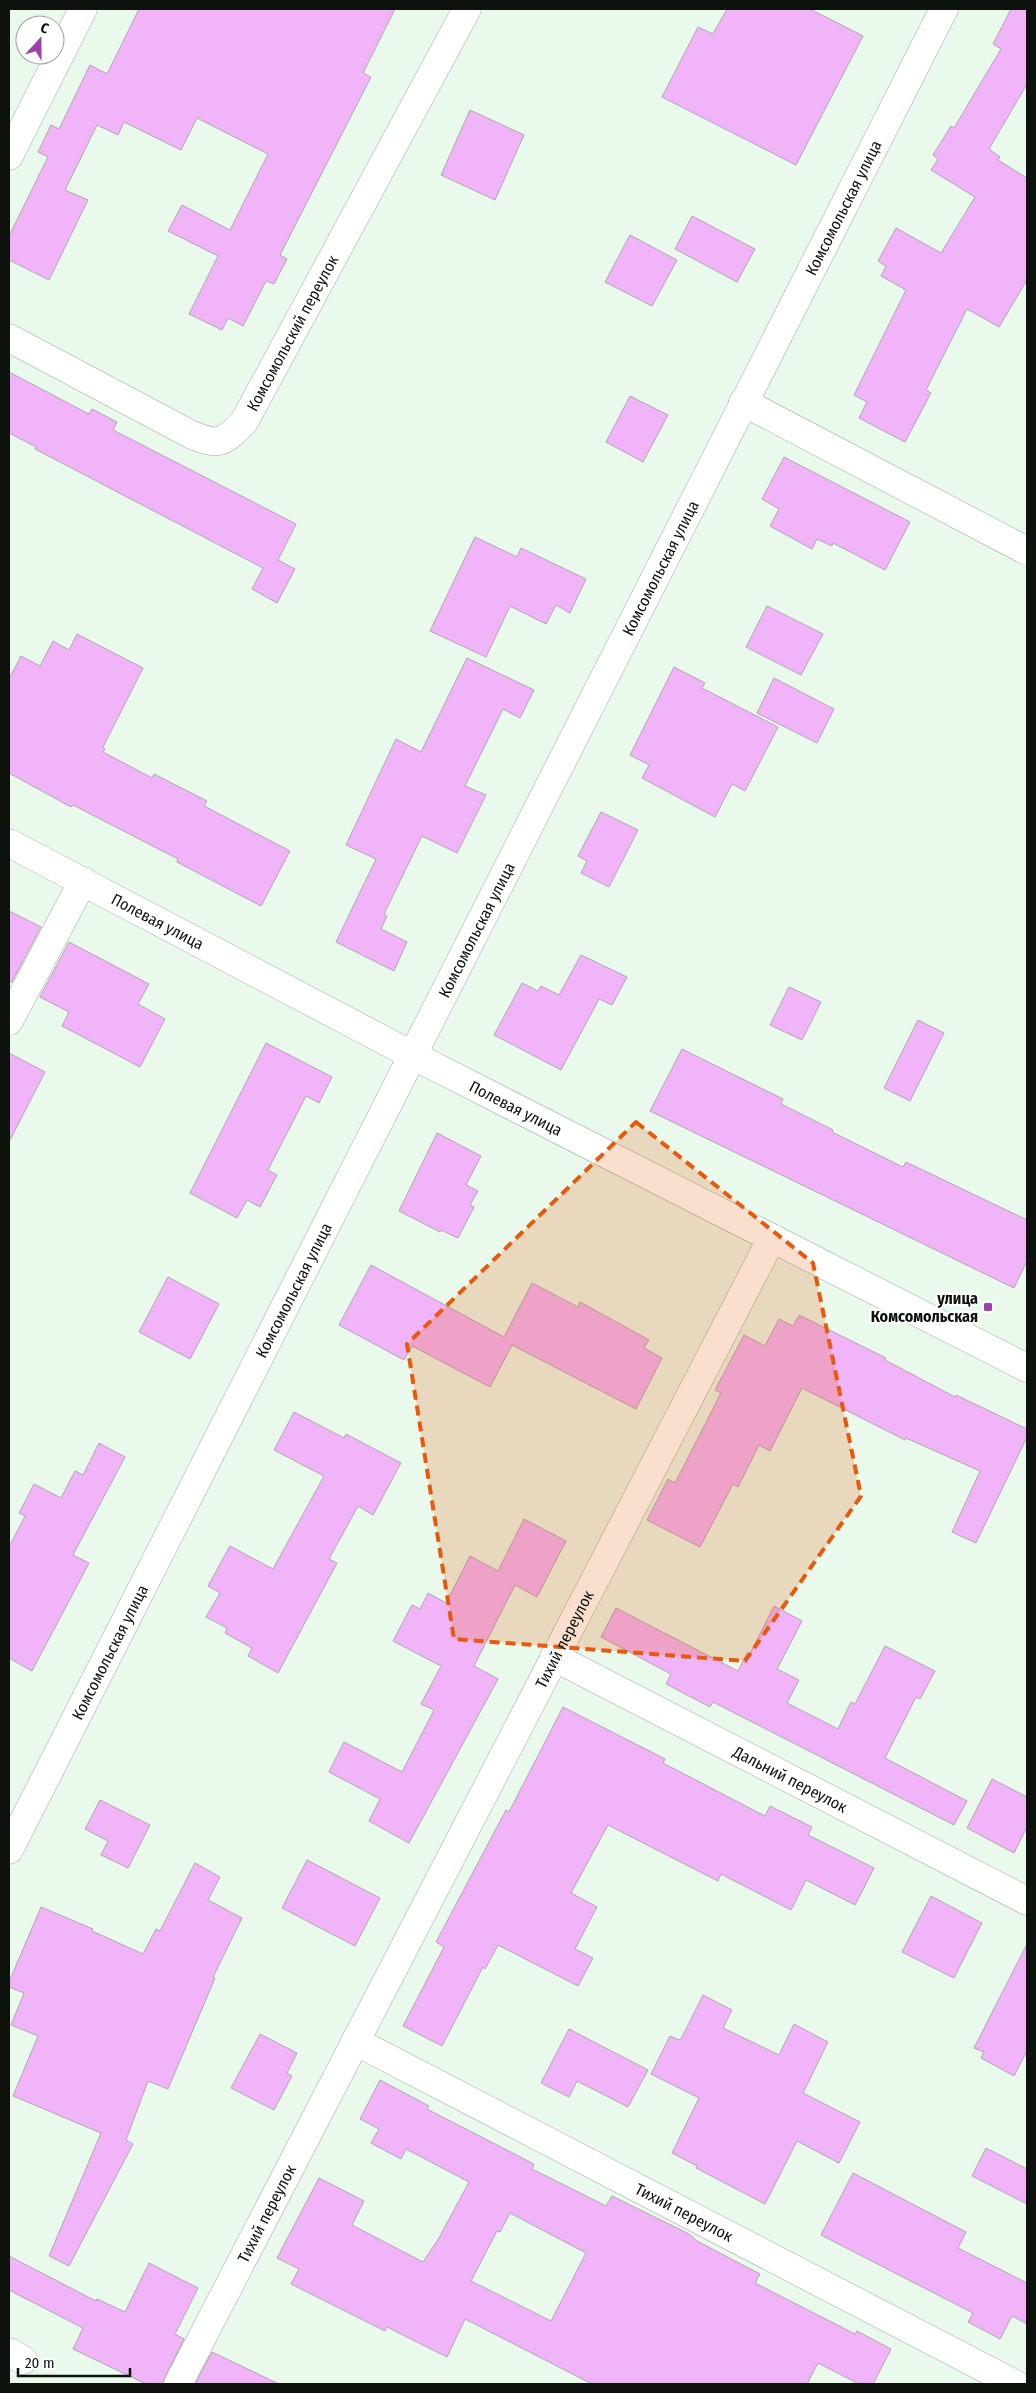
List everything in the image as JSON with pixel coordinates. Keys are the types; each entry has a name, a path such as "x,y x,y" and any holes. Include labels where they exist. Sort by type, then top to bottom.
{"street":[{"path":"9,156 83,9"},
{"name":"Комсомольский переулок","path":"9,338 192,435 211,443 229,438 244,422 467,9"},
{"name":"Комсомольская улица","path":"9,1850 944,9"},
{"path":"744,402 1027,551"},
{"name":"Полевая улица","path":"9,843 412,1055 1027,1368"},
{"path":"9,1021 83,881"},
{"name":"Тихий переулок","path":"178,2384 772,1238"},
{"name":"Дальний переулок","path":"554,1657 1027,1901"},
{"name":"Тихий переулок","path":"355,2040 1014,2384"}],"highlighted area":[{"path":"636,1122 813,1263 861,1496 745,1661 454,1639 407,1344"}],"building":[{"path":"139,9 395,9 363,73 371,77 280,255 287,259 274,284 266,281 243,326 228,318 222,330 189,314 218,256 168,231 182,205 230,230 268,154 197,118 181,150 124,122 118,135 97,125 65,190 88,200 49,280 9,260 9,236 48,157 38,152 51,125 59,129 90,65 107,74"},
{"path":"727,9 810,9 863,36 796,165 662,97 698,27 713,34"},
{"path":"1011,9 1027,9 1027,84 989,149 1000,157 998,160 1027,178 1027,280 999,327 967,309 926,390 931,393 905,442 859,418 867,402 854,395 906,290 881,276 886,266 878,261 896,228 941,253 975,197 931,170 938,159 933,155 951,126 954,128 1001,49 993,44"},
{"path":"470,110 524,135 495,200 441,175"},
{"path":"692,216 755,249 737,282 675,249"},
{"path":"630,235 677,260 652,306 605,282"},
{"path":"9,372 89,414 92,409 117,422 113,430 296,524 278,560 295,569 277,603 252,589 263,568 35,449 36,447 9,433"},
{"path":"630,396 668,415 643,462 606,442"},
{"path":"784,457 910,522 885,570 833,543 832,546 817,539 812,549 770,526 779,509 762,499"},
{"path":"475,537 517,557 521,548 586,579 570,613 556,605 546,624 510,606 486,657 430,631"},
{"path":"767,606 823,634 801,675 746,647"},
{"path":"77,634 143,668 103,747 105,749 103,752 152,778 154,774 207,801 204,806 290,851 261,906 177,862 178,859 73,805 71,807 9,773 9,679 21,656 40,666 53,641 69,650"},
{"path":"467,658 534,690 520,718 503,709 465,786 486,795 457,853 422,836 384,914 387,916 381,929 407,942 394,971 336,942 376,859 346,845 396,739 421,752"},
{"path":"674,667 705,683 702,688 778,727 745,791 732,784 715,817 642,778 649,765 630,755"},
{"path":"774,678 834,709 817,743 757,713"},
{"path":"601,812 638,830 609,887 581,873 587,861 578,856"},
{"path":"9,911 41,927 12,982 9,981"},
{"path":"69,942 149,984 138,1004 165,1019 140,1067 62,1026 69,1012 40,997"},
{"path":"581,955 627,977 612,1005 599,999 561,1070 494,1035 522,983 538,991 541,986 559,995"},
{"path":"789,987 821,1002 802,1040 770,1025"},
{"path":"918,1020 944,1033 910,1101 884,1088"},
{"path":"266,1043 332,1077 319,1103 306,1096 268,1170 277,1175 260,1207 247,1200 237,1218 190,1193"},
{"path":"682,1049 783,1099 781,1104 833,1130 832,1132 903,1167 906,1162 1027,1220 1027,1261 1014,1288 650,1111"},
{"path":"9,1053 45,1072 9,1142"},
{"path":"437,1133 481,1156 466,1185 478,1191 470,1205 474,1207 458,1238 441,1230 440,1232 399,1211"},
{"path":"371,1265 504,1337 532,1283 578,1307 580,1302 649,1340 644,1348 662,1358 636,1409 512,1345 490,1387 412,1346 404,1360 339,1325"},
{"path":"168,1277 219,1304 190,1359 139,1332"},
{"path":"799,1315 886,1358 885,1360 955,1397 956,1395 1027,1429 1027,1437 976,1543 952,1532 980,1471 906,1438 905,1440 802,1388 770,1451 759,1445 738,1487 733,1484 700,1547 647,1520 668,1479 675,1483 721,1393 715,1390 744,1335 765,1346 779,1319 793,1326"},
{"path":"294,1412 344,1438 346,1434 401,1463 373,1515 358,1506 329,1559 337,1563 278,1673 248,1656 252,1648 225,1633 227,1628 206,1617 220,1593 208,1586 230,1546 273,1569 324,1476 274,1450"},
{"path":"99,1443 125,1457 73,1555 89,1563 32,1671 9,1658 9,1547 25,1516 19,1513 34,1484 61,1498 75,1471 83,1475"},
{"path":"524,1519 566,1541 537,1597 515,1585 474,1666 498,1679 409,1843 369,1821 380,1799 329,1772 344,1742 402,1772 434,1710 421,1704 441,1666 393,1641 412,1605 420,1609 428,1593 446,1603 470,1556 498,1571"},
{"path":"774,1606 802,1621 777,1669 799,1680 787,1703 838,1729 851,1702 855,1704 885,1646 935,1671 920,1699 916,1697 885,1758 967,1801 954,1825 713,1702 710,1707 666,1684 671,1674 601,1637 616,1608 738,1671 747,1653 750,1654"},
{"path":"563,1707 665,1759 663,1763 765,1816 770,1806 812,1827 808,1835 874,1868 855,1905 806,1880 791,1910 721,1874 718,1881 608,1825 571,1893 597,1907 575,1949 593,1958 578,1986 498,1945 485,1969 483,1967 442,2046 403,2026 444,1947 436,1942 506,1810 509,1812"},
{"path":"992,1779 1027,1797 1027,1827 1014,1853 967,1828"},
{"path":"100,1800 150,1825 128,1868 101,1855 108,1841 85,1829"},
{"path":"307,1860 380,1898 355,1946 282,1908"},
{"path":"195,1863 220,1877 208,1900 242,1918 213,1977 215,1978 168,2089 148,2081 126,2140 133,2144 69,2266 49,2256 101,2133 13,2096 38,2036 11,2025 24,1993 9,1987 9,1982 41,1907 93,1929 92,1931 143,1954 156,1929 160,1931"},
{"path":"931,1896 982,1923 954,1978 902,1952"},
{"path":"1027,1944 1027,2051 1014,2076 981,2058 984,2052 974,2048"},
{"path":"703,1995 732,2010 723,2028 779,2055 794,2024 828,2042 803,2093 860,2122 839,2163 797,2141 765,2204 696,2168 697,2166 672,2153 699,2098 651,2074 670,2036 679,2040 682,2037"},
{"path":"569,2029 648,2070 628,2107 577,2081 569,2097 541,2083"},
{"path":"260,2034 297,2053 287,2073 292,2076 274,2110 231,2088"},
{"path":"380,2080 429,2106 427,2109 534,2164 532,2169 606,2206 612,2196 689,2234 697,2241 760,2274 755,2283 855,2334 857,2331 891,2349 873,2384 859,2384 818,2363 807,2384 592,2384 465,2319 447,2357 387,2327 385,2331 291,2284 299,2269 277,2258 319,2178 364,2201 352,2225 423,2262 439,2238 469,2182 406,2149 401,2159 371,2143 379,2129 360,2119","holes":["510,2213 586,2253 551,2321 471,2281 497,2231 500,2232"]},
{"path":"986,2148 1027,2169 1027,2204 972,2176"},
{"path":"853,2173 966,2232 958,2248 1027,2283 1027,2324 1012,2316 1000,2339 968,2322 973,2313 821,2235"},
{"path":"9,2256 96,2301 97,2299 125,2312 149,2263 198,2288 175,2334 184,2339 162,2384 146,2384 73,2349 83,2328 9,2290"},
{"path":"212,2352 279,2384 195,2384"}],"place":[{"name":"улица Комсомольская","path":"988,1307"}]}
